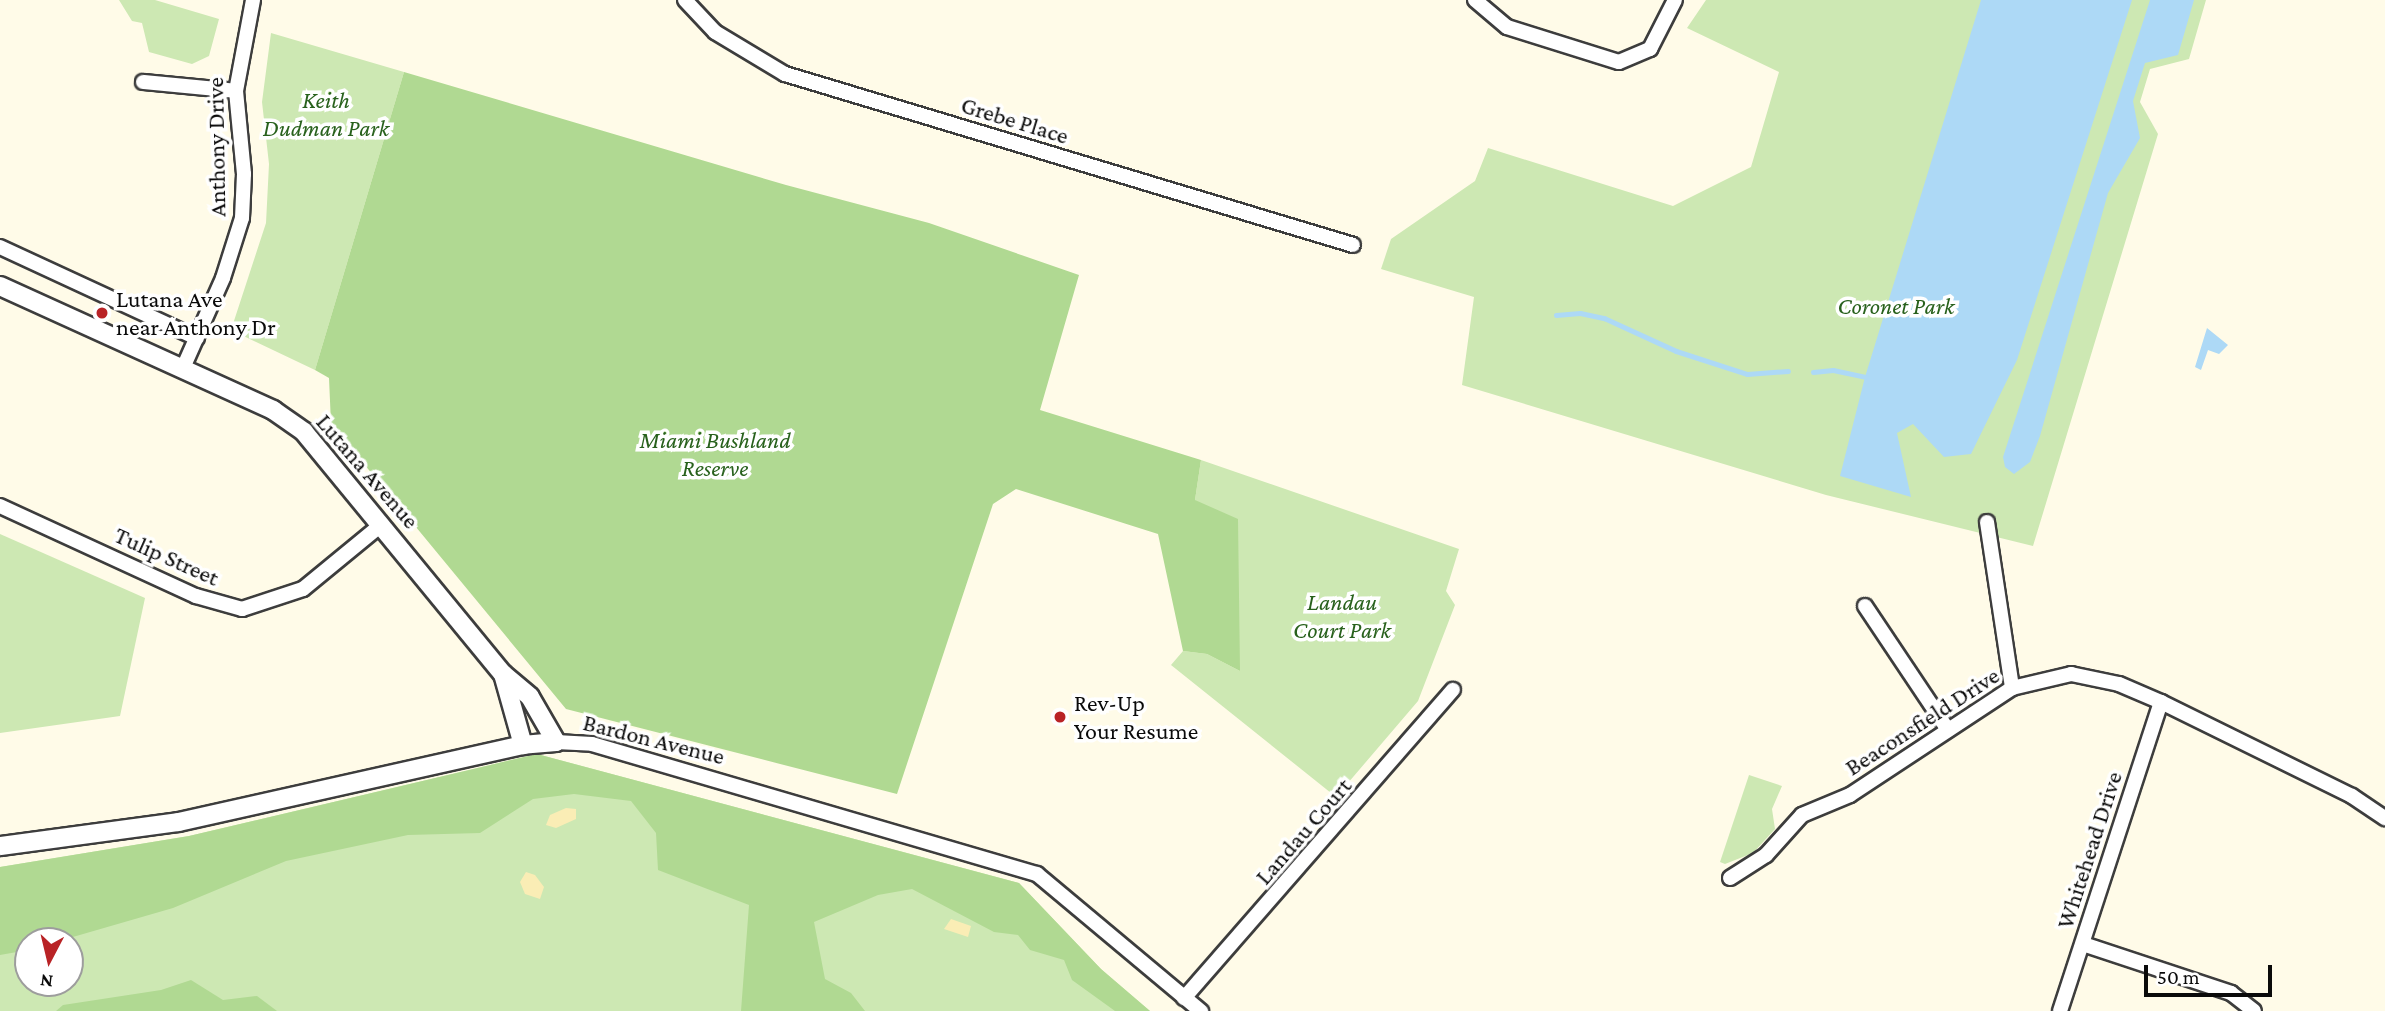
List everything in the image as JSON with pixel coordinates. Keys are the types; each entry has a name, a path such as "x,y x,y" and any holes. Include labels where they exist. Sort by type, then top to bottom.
{"street":[{"name":"Anthony Drive","path":"183,369 223,278 242,218 244,174 236,91 253,0"},
{"name":"Grebe Place","path":"685,0 716,32 785,74 1353,244"},
{"path":"1475,0 1507,27 1619,62 1650,49 1675,0"},
{"path":"143,82 236,91"},
{"path":"0,247 197,338"},
{"name":"Lutana Avenue","path":"0,286 288,419 326,454 503,674"},
{"name":"Tulip Street","path":"0,506 196,596 242,609 303,589 382,524"},
{"path":"1987,522 2012,688"},
{"path":"1864,606 1948,730"},
{"path":"503,674 530,697 556,742"},
{"path":"503,674 523,745"},
{"name":"Beaconsfield Drive","path":"1730,878 1766,855 1802,815 1850,795 2012,688 2071,674 2119,684 2161,702 2352,796 2385,818"},
{"name":"Landau Court","path":"1184,998 1453,690"},
{"name":"Whitehead Drive","path":"2060,1011 2161,702"},
{"name":"Bardon Avenue","path":"0,846 177,822 523,745 556,742 592,744 1024,868 1055,887 1201,1011"},
{"path":"2083,943 2231,993 2254,1011"}],"green space":[{"path":"119,0 155,0 219,19 209,56 192,64 149,52 142,23 132,21"},
{"name":"Coronet Park","path":"1706,0 2206,0 2189,59 2150,69 2140,102 2158,134 2033,546 1826,495 1462,385 1474,297 1381,269 1391,239 1475,181 1488,148 1673,206 1751,167 1779,72 1687,28"},
{"name":"Keith Dudman Park","path":"271,33 404,72 315,370 231,330 266,223 269,164 262,102"},
{"name":"Miami Bushland Reserve","path":"404,72 786,185 929,223 1079,275 1040,410 1201,460 1195,500 1238,519 1240,671 1207,654 1183,651 1158,534 1016,489 993,504 897,794 566,709 331,424 329,378 315,370"},
{"name":"Landau Court Park","path":"1201,460 1459,549 1446,591 1455,605 1418,701 1336,797 1171,665 1183,651 1207,654 1240,671 1195,500"},
{"path":"0,534 145,598 120,716 0,733"},
{"path":"537,754 1019,883 1101,969 1150,1011 0,1011 0,867 189,836"},
{"path":"537,754 1019,883 1101,969 1150,1011 1115,1011 1072,980 1064,960 1030,950 1018,935 994,932 912,889 878,895 814,922 825,979 851,993 865,1011 741,1011 749,905 658,870 656,833 631,801 574,794 533,799 480,833 408,835 286,861 173,908 84,934 84,927 14,927 14,952 0,955 0,867 189,836"},
{"path":"1749,775 1782,786 1772,809 1775,829 1753,853 1725,864 1720,862"},
{"path":"191,980 223,1000 257,996 277,1011 56,1011 63,1005 161,990"}],"sand":[{"path":"566,808 576,809 576,819 556,828 546,825 550,815"},
{"path":"526,872 535,875 544,887 540,899 525,894 520,882"},
{"path":"951,919 971,926 968,937 944,929"}],"water":[{"path":"1981,0 2132,0 2017,360 1971,454 1944,457 1913,424 1897,433 1911,497 1840,476 1865,377"},
{"path":"2150,0 2194,0 2178,55 2145,63 2133,101 2140,138 2108,193 2040,436 2030,462 2014,474 2005,467 2003,457"},
{"path":"2207,328 2228,345 2219,354 2208,350 2201,370 2195,367"}],"waterway":[{"path":"1556,315 1580,313 1604,318 1676,351 1747,374 1788,371"},
{"path":"1813,372 1833,370 1865,377"}],"place":[{"name":"Lutana Ave near Anthony Dr","path":"102,313"},
{"name":"Rev-Up Your Resume","path":"1060,717"}]}
